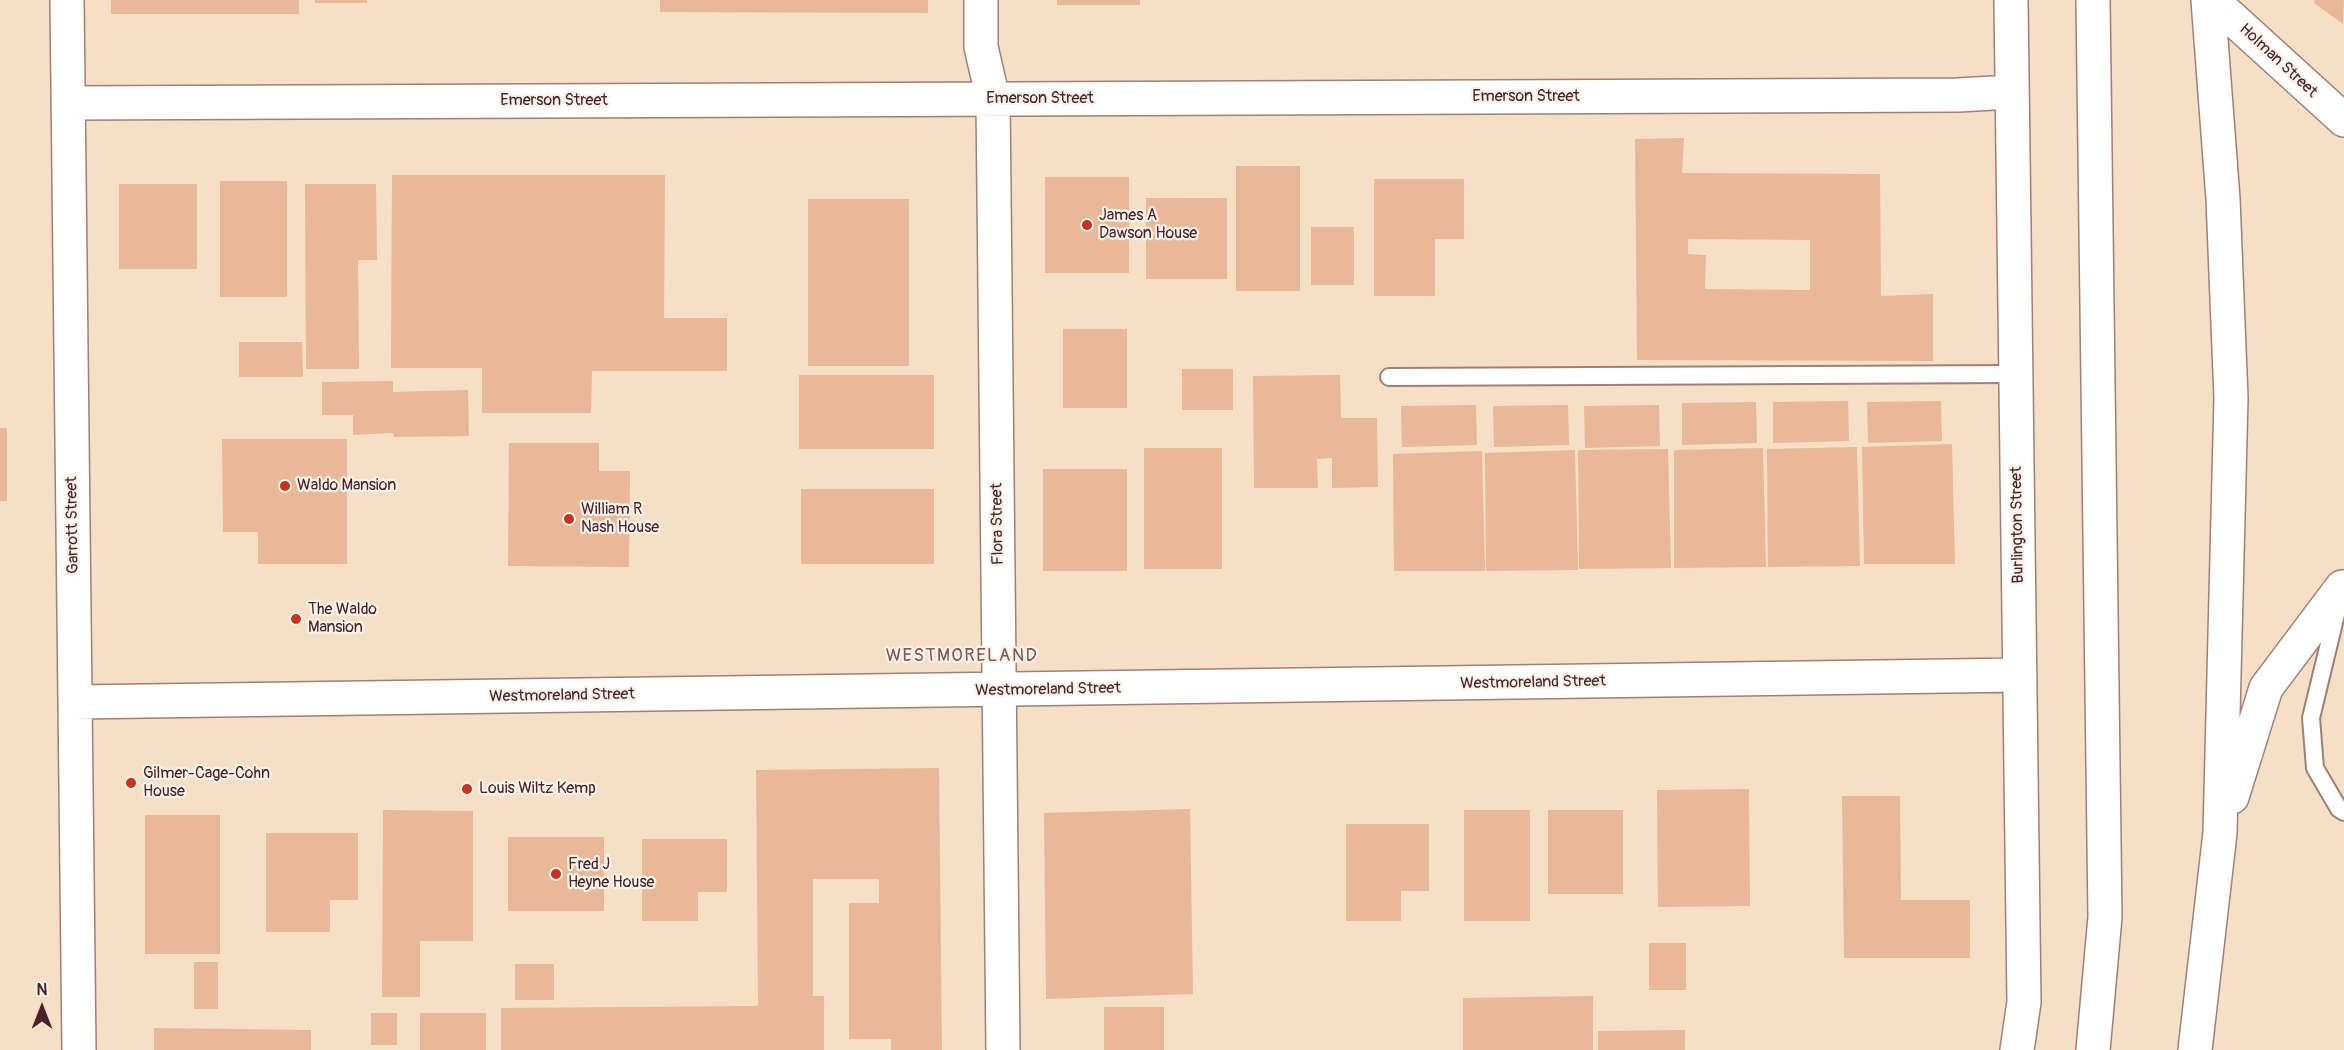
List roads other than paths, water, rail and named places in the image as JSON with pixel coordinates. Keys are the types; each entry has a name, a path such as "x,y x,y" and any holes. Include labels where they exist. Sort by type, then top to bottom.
{"main road":[{"name":"Garrott Street","path":"67,0 79,1050"},
{"name":"Flora Street","path":"981,0 981,46 993,99 1004,1050"},
{"name":"Burlington Street","path":"2011,0 2024,1002 2017,1050"},
{"path":"2093,0 2105,916 2093,1050"},
{"path":"2196,1050 2220,833 2231,398 2223,200 2210,0"},
{"name":"Holman Street","path":"2210,0 2344,120"},
{"name":"Emerson Street","path":"68,103 1958,95 2011,92"},
{"path":"2220,833 2266,688 2343,586"},
{"name":"Westmoreland Street","path":"75,702 999,691 2020,675"}],"lane":[{"path":"1389,377 2015,374"},
{"path":"2343,586 2311,718 2315,768 2339,809 2344,812"}],"place":[{"name":"James A Dawson House","path":"1087,225"},
{"name":"Waldo Mansion","path":"285,486"},
{"name":"William R Nash House","path":"569,519"},
{"name":"The Waldo Mansion","path":"296,619"},
{"name":"Gilmer-Cage-Cohn House","path":"131,783"},
{"name":"Louis Wiltz Kemp","path":"467,789"},
{"name":"Fred J Heyne House","path":"556,874"}],"district":[{"name":"WESTMORELAND","path":"962,656"}]}
